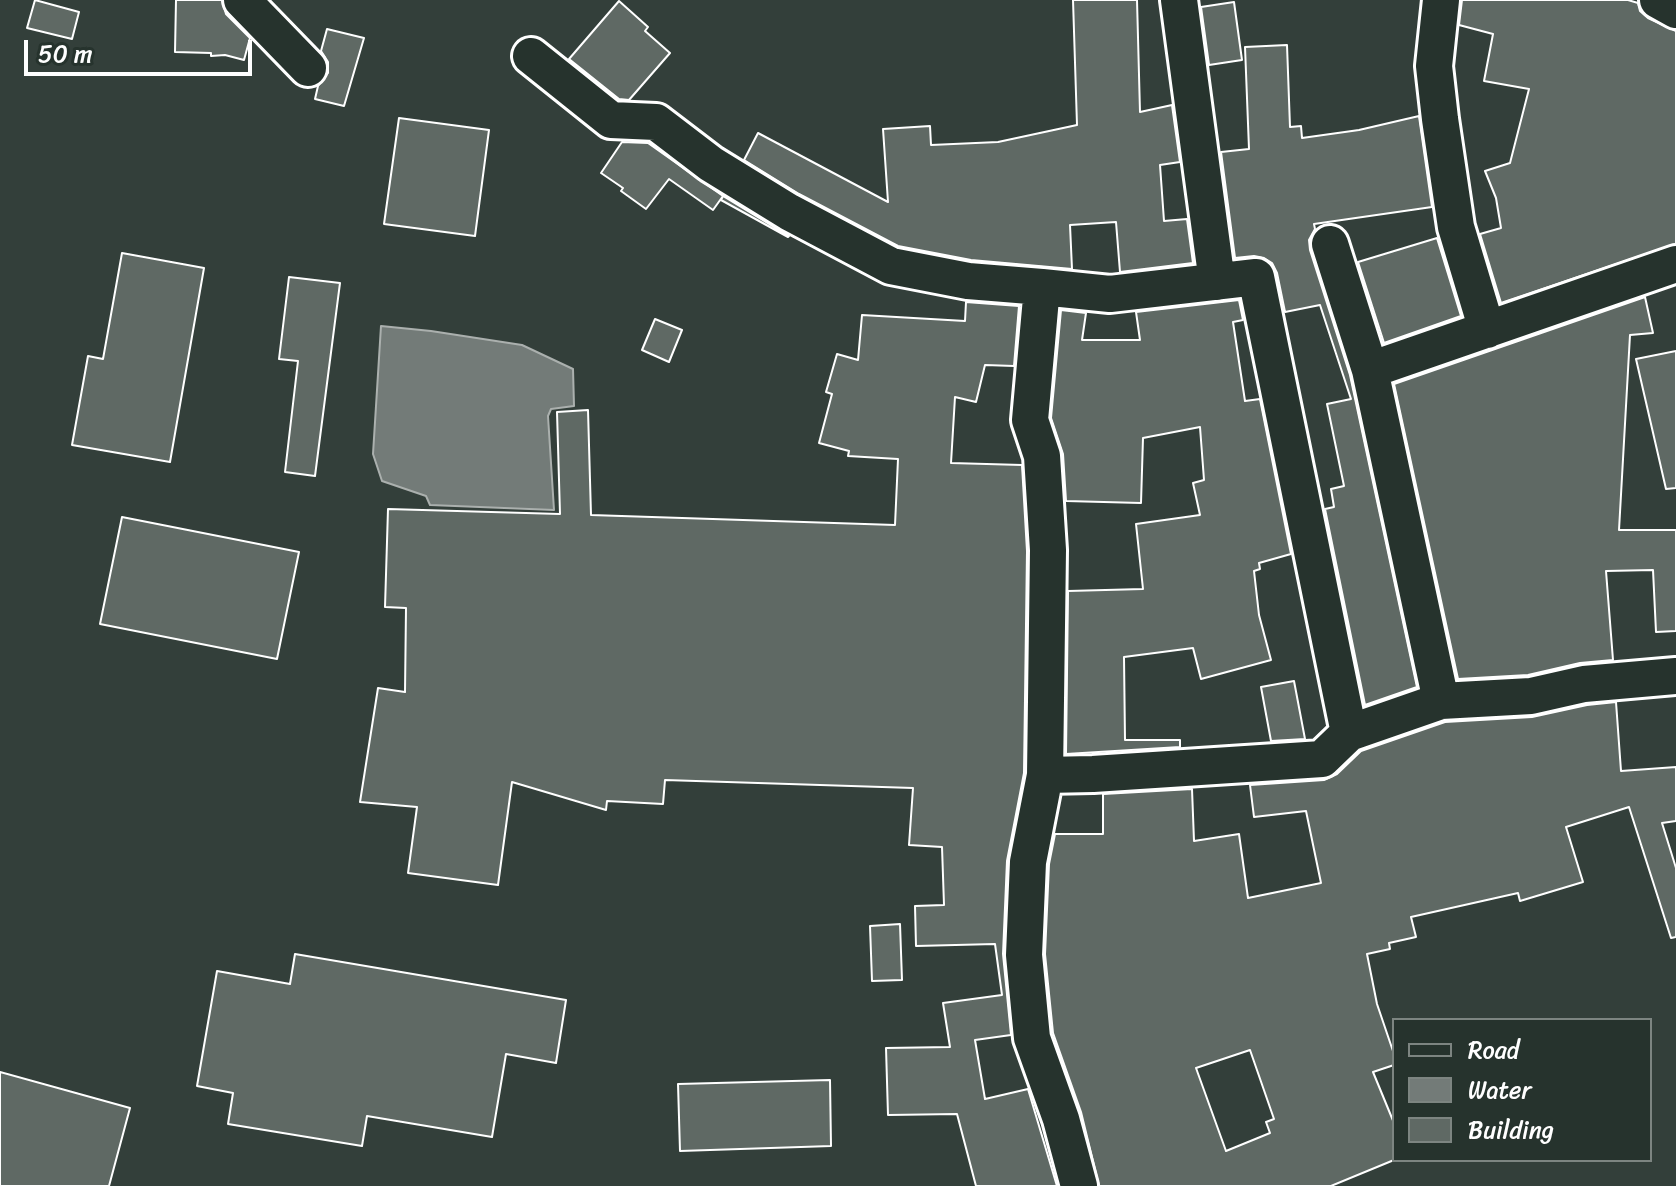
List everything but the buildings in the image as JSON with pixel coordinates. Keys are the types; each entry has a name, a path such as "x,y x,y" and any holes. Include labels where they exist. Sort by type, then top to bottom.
{"street":[{"path":"242,0 308,68"},
{"path":"1179,0 1217,282"},
{"path":"1441,0 1434,66 1440,119 1456,227 1487,330"},
{"path":"1658,0 1676,10"},
{"path":"531,56 611,120 656,122 711,164 789,212 891,266 968,281 1110,294 1256,277 1349,733"},
{"path":"1330,244 1370,370 1441,701"},
{"path":"1370,370 1676,264"},
{"path":"1042,287 1030,420 1042,456 1048,550 1045,775 1028,862 1024,955 1032,1038 1061,1119 1079,1186"},
{"path":"1045,775 1322,759 1349,733 1441,701 1531,696 1584,684 1676,676"}],"water":[{"path":"381,326 522,345 573,369 574,406 551,409 548,416 554,510 430,505 426,496 382,481 373,454"}]}
